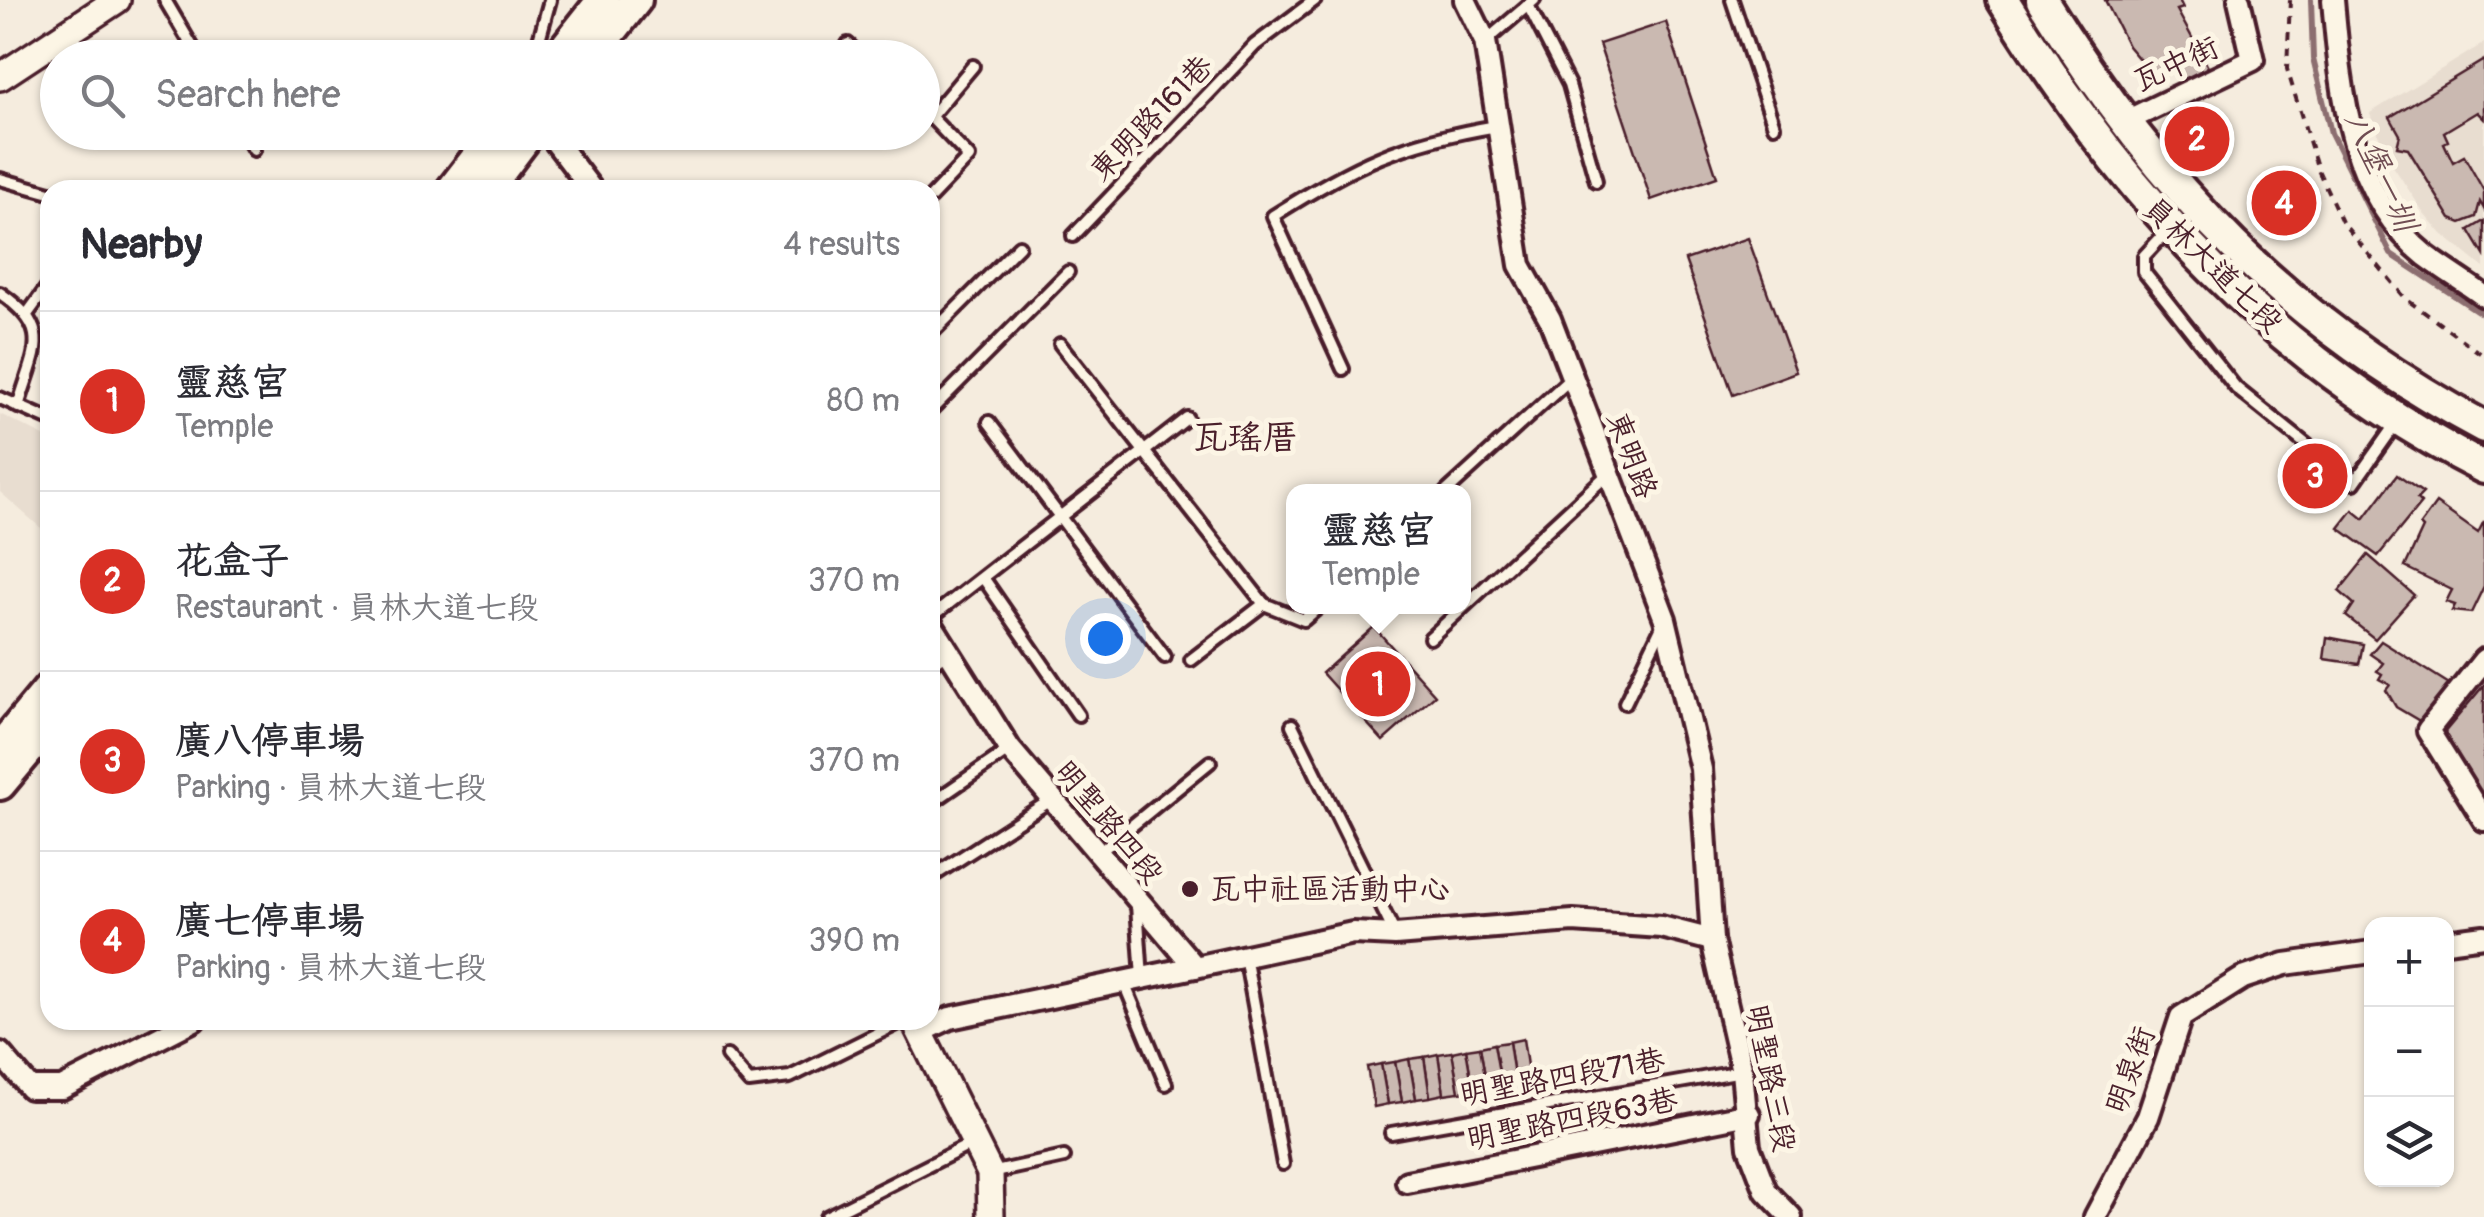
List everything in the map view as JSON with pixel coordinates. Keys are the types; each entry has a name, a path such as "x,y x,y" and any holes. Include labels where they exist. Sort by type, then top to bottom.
{"main road":[{"path":"571,40 603,0"},
{"path":"604,40 636,0"},
{"name":"員林大道七段","path":"2003,0 2095,139 2169,229 2244,302 2332,376 2484,468"},
{"name":"員林大道七段","path":"2042,0 2094,85 2173,184 2255,270 2356,348 2484,427"},
{"path":"460,180 484,150"},
{"path":"494,180 516,150"},
{"path":"0,748 40,700"},
{"path":"0,784 40,736"}],"street":[{"path":"57,40 118,0"},
{"name":"東明路","path":"1465,0 1485,41 1520,265 1550,320 1665,619 1701,769 1712,940"},
{"name":"瓦中街","path":"2124,122 2253,60 2239,0"},
{"path":"2332,0 2341,92 2369,187 2423,253 2484,296"},
{"path":"0,77 40,51"},
{"path":"562,150 584,180"},
{"name":"明聖路四段","path":"940,635 1010,749 1096,855 1195,967"},
{"path":"2484,660 2428,730 2484,820"},
{"path":"940,1020 1353,932 1396,935 1573,921 1662,927 1712,940"},
{"path":"2454,940 2484,936"},
{"name":"明聖路三段","path":"1712,940 1742,1071 1749,1114 1748,1147 1766,1191 1791,1217"},
{"name":"明泉街","path":"2095,1217 2148,1117 2181,1017 2243,978 2285,964 2364,953"},
{"path":"0,1053 30,1088 62,1088 175,1030"},
{"path":"917,1030 990,1173 991,1217"},
{"name":"明聖路四段63巷","path":"1407,1182 1749,1114"}],"lane":[{"path":"165,0 188,40"},
{"path":"539,40 550,0"},
{"name":"東明路161巷","path":"1074,236 1255,45 1315,0"},
{"path":"1732,0 1774,126"},
{"path":"1485,41 1531,2 1569,85 1596,181"},
{"path":"940,99 973,66"},
{"path":"940,126 969,157 940,187"},
{"path":"1343,369 1273,216 1344,171 1407,145 1497,126"},
{"path":"0,179 40,190"},
{"path":"2169,229 2144,256 2144,272 2236,388 2354,483 2400,417"},
{"path":"940,325 1020,246"},
{"path":"940,401 1068,272"},
{"path":"0,292 28,312 38,336 18,407"},
{"path":"28,312 40,296"},
{"path":"1060,344 1264,604 1286,613"},
{"path":"1455,484 1570,380"},
{"path":"0,398 40,416"},
{"path":"940,612 1187,418"},
{"path":"989,422 1165,657"},
{"path":"1471,600 1608,474"},
{"path":"984,579 1078,715"},
{"path":"1191,660 1264,604"},
{"path":"1289,614 1304,620 1311,614"},
{"path":"1430,638 1456,614"},
{"path":"1625,703 1665,619"},
{"path":"940,658 950,650"},
{"path":"1292,725 1396,935"},
{"path":"940,797 1010,749"},
{"path":"1096,855 1210,762"},
{"path":"940,872 1052,800"},
{"path":"1137,903 1133,981 1166,1084"},
{"path":"1245,956 1283,1164"},
{"path":"727,1056 749,1082 790,1077 900,1030"},
{"name":"明聖路四段71巷","path":"1391,1133 1742,1071"},
{"path":"826,1217 976,1142"},
{"path":"990,1173 1064,1157"}],"shaded area":[{"path":"2016,0 2028,0 2095,105 2187,217 2459,429 2484,442 2484,451 2421,417 2337,362 2260,303 2146,185"},
{"path":"2484,43 2484,268 2442,234 2424,213 2387,157 2370,113"},
{"path":"0,414 40,434 40,527 0,492"}],"building":[{"path":"2105,0 2179,0 2183,8 2177,10 2208,67 2183,80 2177,69 2156,79 2128,46"},
{"path":"1666,22 1717,177 1651,200 1599,44"},
{"path":"2484,60 2484,119 2477,112 2444,132 2448,141 2444,143 2453,162 2464,156 2484,191 2484,209 2480,202 2476,217 2461,223 2451,219 2408,149 2397,147 2400,135 2390,117"},
{"path":"2484,221 2484,255 2469,230"},
{"path":"1748,238 1796,372 1733,395 1685,260"},
{"path":"2397,475 2423,493 2417,499 2421,503 2378,556 2339,528 2353,510 2364,519"},
{"path":"2436,503 2478,533 2484,521 2484,586 2471,613 2452,611 2455,605 2446,602 2452,590 2405,567 2423,528 2420,525"},
{"path":"2368,555 2414,595 2375,639 2346,616 2354,604 2339,591"},
{"path":"1374,627 1435,695 1383,741 1322,673"},
{"path":"2327,637 2363,644 2359,664 2324,659"},
{"path":"2381,641 2454,687 2441,702 2438,700 2423,723 2396,707 2386,690 2390,685 2379,679 2382,674 2377,671 2383,663 2370,654"},
{"path":"2484,685 2484,804 2443,744 2444,733"},
{"path":"1523,1039 1529,1079 1515,1082 1509,1042"},
{"path":"1509,1042 1515,1082 1501,1084 1494,1044"},
{"path":"1494,1044 1501,1084 1487,1087 1480,1047"},
{"path":"1480,1047 1487,1087 1473,1090 1466,1049"},
{"path":"1466,1049 1473,1090 1459,1092 1452,1052"},
{"path":"1452,1052 1459,1092 1444,1094 1438,1054"},
{"path":"1438,1054 1444,1094 1430,1097 1424,1057"},
{"path":"1424,1057 1430,1097 1416,1099 1409,1059"},
{"path":"1409,1059 1416,1099 1402,1102 1395,1062"},
{"path":"1395,1062 1402,1102 1388,1104 1381,1064"},
{"path":"1381,1064 1388,1104 1374,1107 1367,1067"}],"waterway":[{"name":"八堡一圳","path":"2311,0 2313,59 2331,133 2391,254 2484,315"}],"place":[{"name":"花盒子","path":"2197,139"},
{"name":"廣七停車場","path":"2284,203"},
{"name":"廣八停車場","path":"2315,476"},
{"name":"靈慈宮","path":"1378,684"},
{"name":"瓦中社區活動中心","path":"1190,889"}],"district":[{"name":"瓦瑤厝","path":"1245,437"}]}
